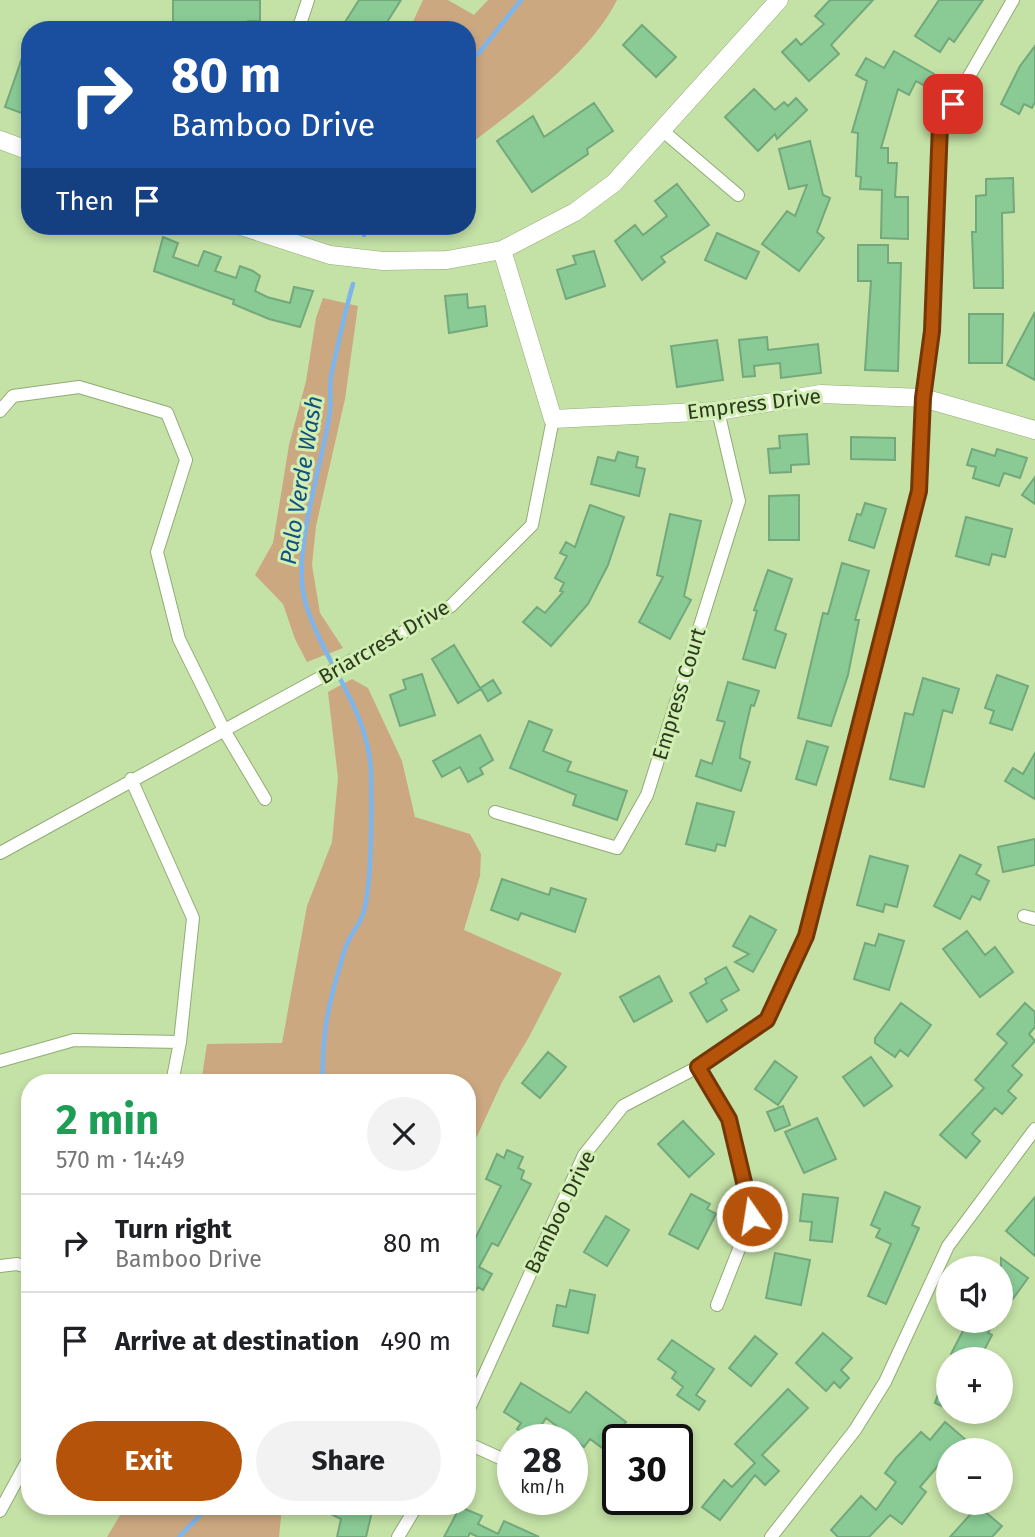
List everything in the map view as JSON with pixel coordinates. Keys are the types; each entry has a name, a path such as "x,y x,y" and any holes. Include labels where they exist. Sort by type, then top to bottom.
{"street":[{"path":"301,21 307,0"},
{"path":"269,235 330,255 383,261 447,260 502,250 549,227 594,199 638,159 779,0"},
{"name":"Bamboo Drive","path":"476,1393 584,1155 623,1106 698,1067 767,1020 806,936 919,491 923,398 932,331 940,125 1013,0"},
{"path":"663,131 738,195"},
{"path":"0,140 21,148"},
{"name":"Briarcrest Drive","path":"0,853 451,606 532,524 553,419 502,250"},
{"path":"0,411 13,396 79,387 167,414 186,460 156,552 179,639 224,730 265,799"},
{"name":"Empress Drive","path":"553,419 718,411 821,394 923,398 1035,430"},
{"name":"Empress Court","path":"495,812 617,848 641,806 739,501 718,411"},
{"path":"131,779 193,918 175,1074"},
{"path":"0,1061 74,1040 180,1042"},
{"path":"698,1067 729,1119 752,1216 716,1305"},
{"path":"771,1537 855,1430 885,1382 948,1246 1035,1129"},
{"path":"0,1266 21,1265"},
{"path":"476,1447 497,1457"},
{"path":"0,1511 21,1472"},
{"path":"398,1537 411,1515"}],"shaded area":[{"path":"423,0 448,0 474,15 488,0 617,0 605,20 571,60 529,98 476,139 476,21 413,21"},
{"path":"323,298 358,306 345,399 316,526 312,565 320,613 343,648 307,662 295,639 283,604 255,575 273,543 289,445 306,381 316,318"},
{"path":"352,679 368,688 402,761 415,817 470,834 481,854 480,876 464,930 562,973 502,1082 476,1138 476,1074 202,1074 207,1044 282,1043 307,906 332,842 338,778 328,692"},
{"path":"120,1515 281,1515 279,1537 107,1537"}],"building":[{"path":"173,0 260,0 260,21 173,21"},
{"path":"359,0 401,0 388,21 346,21"},
{"path":"830,0 873,0 831,45 839,54 809,81 782,52 796,39 801,45 824,24 815,16"},
{"path":"939,0 983,0 954,42 949,38 940,52 915,36"},
{"path":"642,25 676,57 656,77 623,45"},
{"path":"1035,46 1035,102 1032,108 1024,104 1019,114 1001,104 1020,66"},
{"path":"894,51 934,74 929,88 916,81 909,95 898,89 881,148 888,148 888,163 897,163 895,197 908,197 908,239 881,238 882,190 860,189 861,177 856,176 858,133 852,132 867,81 856,75 866,58 884,68"},
{"path":"21,61 21,113 5,107"},
{"path":"754,89 775,110 784,102 788,106 796,98 807,110 777,139 775,134 758,151 725,117"},
{"path":"594,103 613,131 587,149 588,154 532,192 497,141 533,116 544,137"},
{"path":"810,141 823,195 830,198 817,232 824,238 799,271 762,244 787,211 795,216 807,185 789,189 779,149"},
{"path":"1013,178 1014,212 1002,213 1003,288 974,288 972,232 976,232 976,196 986,195 986,179"},
{"path":"677,184 709,225 661,257 665,262 642,280 615,241 635,225 643,235 667,216 655,201"},
{"path":"717,233 759,252 746,279 705,260"},
{"path":"163,237 178,243 173,257 198,266 204,251 221,257 215,271 236,278 240,266 253,271 260,276 255,291 267,297 290,303 294,287 313,291 300,327 269,319 233,304 234,300 154,271"},
{"path":"858,245 888,245 888,263 901,263 898,371 865,370 871,281 858,281"},
{"path":"594,251 605,286 566,299 557,270 576,264 573,256"},
{"path":"467,294 468,308 485,306 487,326 449,333 445,296"},
{"path":"1035,312 1035,380 1007,365"},
{"path":"969,314 1003,314 1002,363 969,363"},
{"path":"767,337 768,350 818,344 821,373 781,378 780,363 754,366 755,376 743,377 739,340"},
{"path":"717,340 723,380 677,387 671,346"},
{"path":"807,434 809,464 791,465 791,472 770,473 768,449 780,448 779,436"},
{"path":"851,437 895,438 895,460 851,459"},
{"path":"972,449 995,456 997,449 1027,458 1020,478 1004,473 999,486 973,478 976,467 967,465"},
{"path":"618,452 638,457 636,467 645,469 639,496 591,484 598,457 615,461"},
{"path":"1035,477 1035,504 1022,495"},
{"path":"799,495 799,540 769,540 769,496"},
{"path":"865,503 886,509 874,548 849,540 857,514 861,515"},
{"path":"590,505 624,517 608,565 588,604 551,646 523,622 537,607 545,613 563,592 560,591 564,583 555,578 567,556 560,553 566,542 575,547"},
{"path":"670,514 701,521 684,596 691,600 670,639 639,622 663,577 657,575"},
{"path":"966,517 1012,529 1005,557 992,554 989,565 956,556"},
{"path":"842,563 869,571 855,620 859,620 848,675 831,726 798,718 823,613 828,614"},
{"path":"768,570 792,579 775,630 786,634 775,668 743,659 757,611 754,610"},
{"path":"454,645 480,688 493,680 501,693 488,701 481,689 458,703 432,659"},
{"path":"422,674 435,715 400,726 390,695 406,689 403,680"},
{"path":"997,675 1028,686 1012,730 990,723 994,711 985,708"},
{"path":"923,678 959,689 952,713 943,710 924,787 890,779 905,713 913,715"},
{"path":"728,682 759,691 754,706 751,705 741,748 740,758 750,762 741,791 696,776 701,760 712,764 725,722 717,720"},
{"path":"529,721 552,730 543,751 571,762 567,771 627,791 617,820 573,805 576,795 510,768"},
{"path":"480,735 493,760 480,768 483,774 468,782 460,767 442,777 433,761"},
{"path":"807,741 828,747 816,785 796,779"},
{"path":"1035,753 1035,799 1005,781 1013,768 1023,774"},
{"path":"697,803 734,812 725,846 717,844 715,851 686,844"},
{"path":"1035,839 1035,865 1003,872 998,847"},
{"path":"960,855 981,865 976,874 989,881 980,900 972,896 960,919 934,906"},
{"path":"870,856 908,866 897,907 885,904 883,912 857,905"},
{"path":"502,879 549,895 551,888 586,899 575,932 521,913 518,920 491,910"},
{"path":"750,916 776,930 753,972 735,962 749,954 733,946"},
{"path":"967,931 985,955 995,947 1013,972 980,997 943,949"},
{"path":"879,934 904,941 889,990 854,979 865,943 875,946"},
{"path":"726,967 739,990 721,1000 727,1010 707,1022 690,993 707,983 705,979"},
{"path":"659,976 672,1001 634,1022 620,997"},
{"path":"901,1003 931,1025 908,1056 900,1050 895,1057 875,1043 875,1038"},
{"path":"1025,1003 1035,1012 1035,1027 1029,1034 1035,1041 1012,1066 1022,1075 1008,1091 1016,1098 1002,1114 995,1108 972,1134 980,1141 966,1158 940,1135 984,1088 975,1080 1007,1043 997,1034"},
{"path":"548,1052 566,1067 540,1098 522,1083"},
{"path":"871,1057 892,1086 864,1106 843,1077"},
{"path":"775,1061 797,1077 778,1105 755,1089"},
{"path":"783,1106 790,1125 775,1131 767,1112"},
{"path":"817,1118 836,1159 804,1173 785,1132"},
{"path":"683,1121 714,1154 689,1177 658,1144"},
{"path":"507,1150 523,1157 518,1168 524,1171 521,1179 531,1184 498,1246 492,1243 479,1267 492,1274 483,1290 478,1287 476,1290 476,1237 501,1186 486,1179 497,1154 504,1158"},
{"path":"885,1192 920,1207 912,1225 919,1228 886,1304 868,1296 891,1244 876,1237 880,1229 871,1225"},
{"path":"691,1194 710,1204 707,1209 716,1214 698,1249 669,1234"},
{"path":"803,1194 838,1198 832,1242 810,1240 812,1222 800,1221"},
{"path":"1035,1197 1035,1256 1006,1231"},
{"path":"606,1216 629,1230 607,1266 584,1252"},
{"path":"775,1253 810,1260 801,1305 766,1298"},
{"path":"1013,1267 1028,1278 1013,1299"},
{"path":"570,1290 595,1295 588,1333 553,1326 557,1305 566,1307"},
{"path":"823,1333 852,1358 841,1370 849,1378 840,1388 834,1382 826,1391 796,1363"},
{"path":"962,1333 992,1335 986,1347 955,1347"},
{"path":"755,1336 777,1354 751,1386 729,1368"},
{"path":"672,1340 714,1369 696,1395 705,1401 699,1410 677,1395 683,1387 672,1378 676,1372 658,1359"},
{"path":"521,1383 570,1413 586,1392 626,1422 602,1424 602,1448 590,1439 588,1442 588,1424 554,1424 546,1418 542,1424 520,1424 504,1412"},
{"path":"788,1389 808,1408 762,1455 779,1471 765,1485 755,1475 720,1520 702,1507 724,1480 732,1487 755,1463 735,1444"},
{"path":"943,1424 947,1424 964,1438 936,1438 936,1468 920,1487 926,1492 902,1524 890,1515 869,1537 838,1537 831,1530 861,1496 876,1510 896,1482 885,1473 896,1458 921,1432 930,1440"},
{"path":"476,1514 482,1516 478,1524 498,1534 504,1521 539,1537 478,1537 470,1533 468,1537 444,1537 456,1515"},
{"path":"333,1515 371,1515 366,1537 337,1537 341,1519"},
{"path":"970,1515 989,1515 1002,1526 992,1537 950,1537"}],"waterway":[{"name":"Palo Verde Wash","path":"476,55 521,0"},
{"name":"Palo Verde Wash","path":"323,1074 323,1047 331,999 345,949 362,916 367,898 371,843 371,773 368,750 354,706 322,644 305,601 302,559 309,510 330,413 331,376 353,284"},
{"name":"Palo Verde Wash","path":"179,1537 200,1515"}],"route":[{"path":"752,1216 729,1119 698,1067 767,1020 806,936 919,491 923,398 932,331 940,125 953,104"}]}
